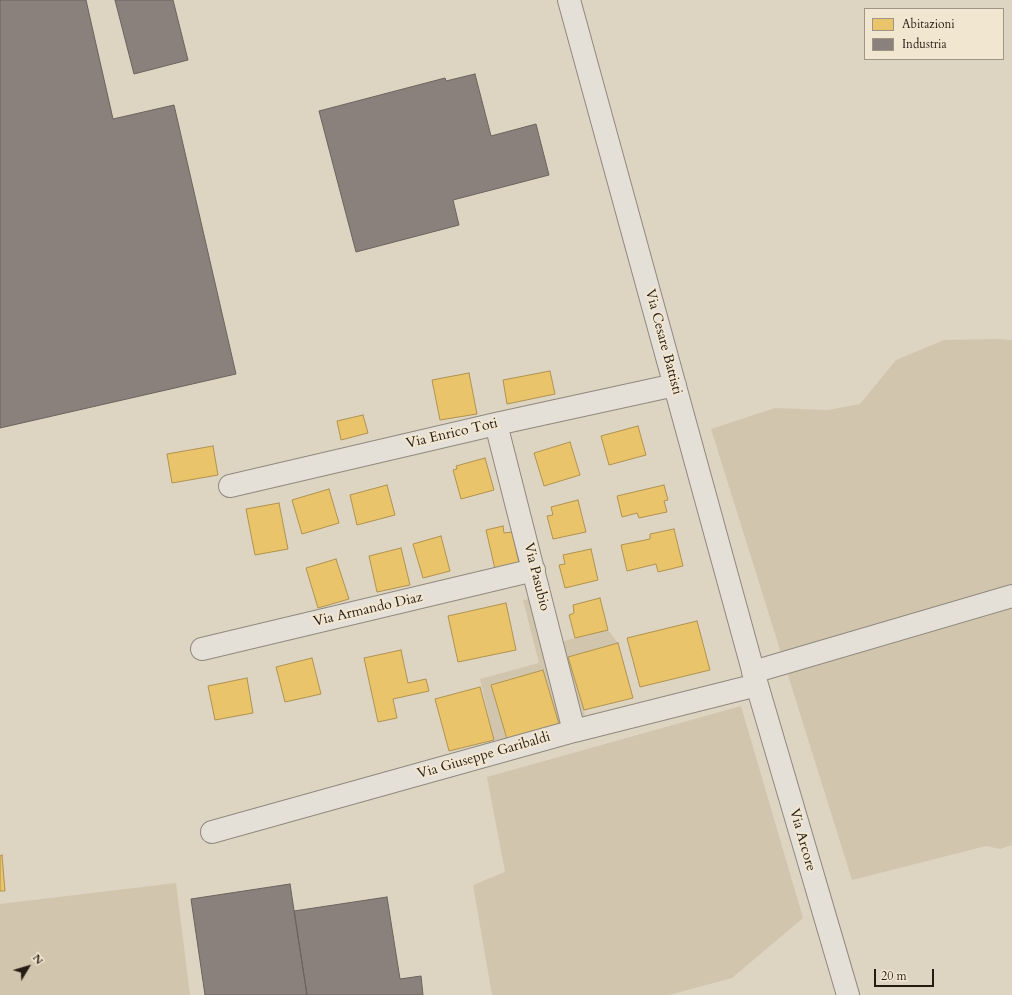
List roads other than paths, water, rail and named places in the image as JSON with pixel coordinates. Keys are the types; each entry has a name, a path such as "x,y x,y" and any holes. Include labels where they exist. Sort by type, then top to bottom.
{"street":[{"name":"Via Cesare Battisti","path":"569,0 755,678"},
{"name":"Via Enrico Toti","path":"230,486 496,424 675,385"},
{"name":"Via Pasubio","path":"496,424 574,731"},
{"name":"Via Armando Diaz","path":"202,649 534,570"},
{"name":"Via Giuseppe Garibaldi","path":"212,832 574,731 755,678 1012,596"},
{"name":"Via Arcore","path":"755,678 848,995"}]}
